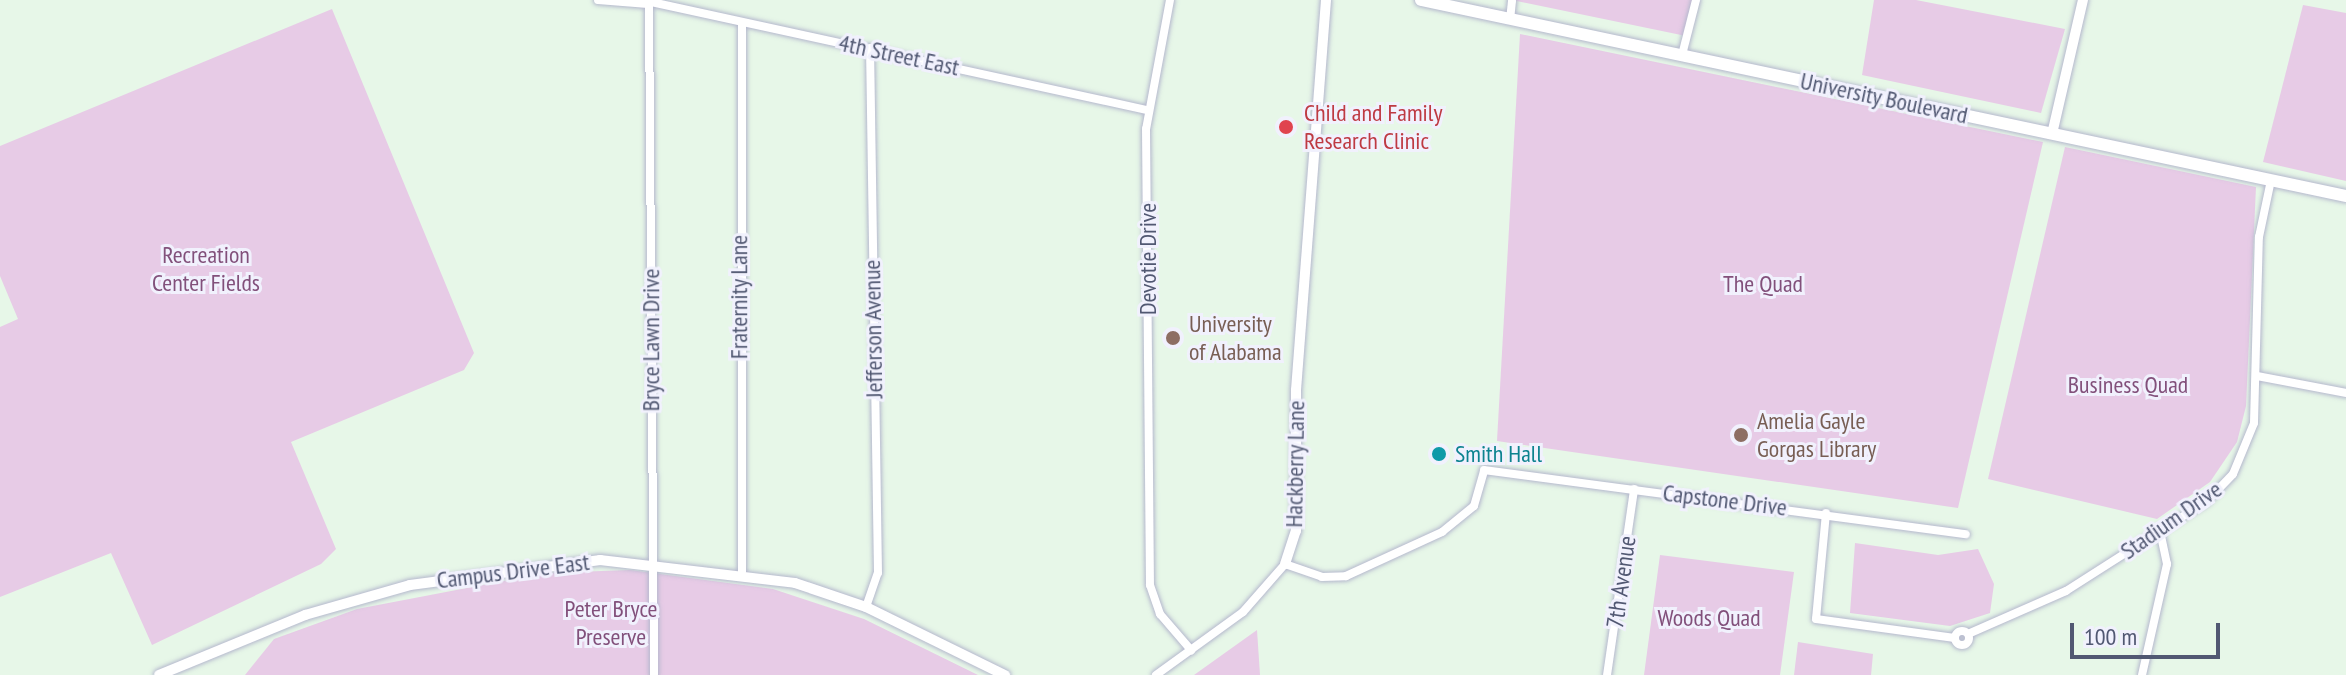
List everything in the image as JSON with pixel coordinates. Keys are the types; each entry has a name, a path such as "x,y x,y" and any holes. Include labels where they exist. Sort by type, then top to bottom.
{"main road":[{"name":"University Boulevard","path":"1421,0 2346,196"}],"street":[{"name":"4th Street East","path":"598,0 646,2 1147,110"},
{"name":"Devotie Drive","path":"1170,0 1147,110 1150,585 1160,614 1191,650"},
{"name":"Hackberry Lane","path":"1156,675 1243,612 1285,564 1296,531 1296,390 1326,0"},
{"path":"1510,20 1512,0"},
{"path":"1682,55 1696,0"},
{"path":"2052,134 2083,0"},
{"name":"Bryce Lawn Drive","path":"646,2 654,675"},
{"name":"Fraternity Lane","path":"742,23 742,572"},
{"name":"Jefferson Avenue","path":"866,607 878,573 870,48"},
{"name":"Stadium Drive","path":"1826,513 1814,614 1835,626 1955,638 1965,644 1968,634 2066,591 2207,501 2243,459 2257,376 2259,237 2271,180"},
{"path":"2257,376 2346,393"},
{"name":"Capstone Drive","path":"1285,564 1333,578 1387,563 1457,522 1479,497 1484,470 1966,534"},
{"name":"7th Avenue","path":"1607,675 1634,489"},
{"path":"2142,675 2167,564 2160,530"},
{"name":"Campus Drive East","path":"159,675 305,615 410,585 555,561 652,560 742,572 866,607 1000,674"}],"shaded area":[{"name":"University of Alabama","path":"0,0 2346,0 2346,675 0,675"}],"green space":[{"path":"1512,0 1696,0 1686,36"},
{"path":"1874,0 1916,0 2065,29 2041,113 1862,75"},
{"path":"2303,5 2346,13 2346,181 2263,162"},
{"name":"Recreation Center Fields","path":"332,9 474,353 464,370 291,442 336,549 321,564 152,645 111,553 0,597 0,327 18,319 0,276 0,146"},
{"name":"The Quad","path":"1520,34 2043,142 1958,508 1497,441"},
{"name":"Business Quad","path":"2065,147 2256,187 2246,406 2237,442 2210,482 2157,519 1988,479"},
{"path":"1855,543 1938,555 1978,549 1994,584 1990,613 1950,626 1850,613"},
{"name":"Woods Quad","path":"1660,555 1794,572 1780,675 1644,675"},
{"name":"Peter Bryce Preserve","path":"630,570 773,589 864,619 978,675 245,675 274,639 357,609 546,573"},
{"path":"1257,630 1260,675 1194,675"},
{"path":"1798,642 1873,654 1871,675 1794,675"}],"place":[{"name":"Child and Family Research Clinic","path":"1286,127"},
{"name":"University of Alabama","path":"1173,338"},
{"name":"Amelia Gayle Gorgas Library","path":"1741,435"},
{"name":"Smith Hall","path":"1439,454"}]}
